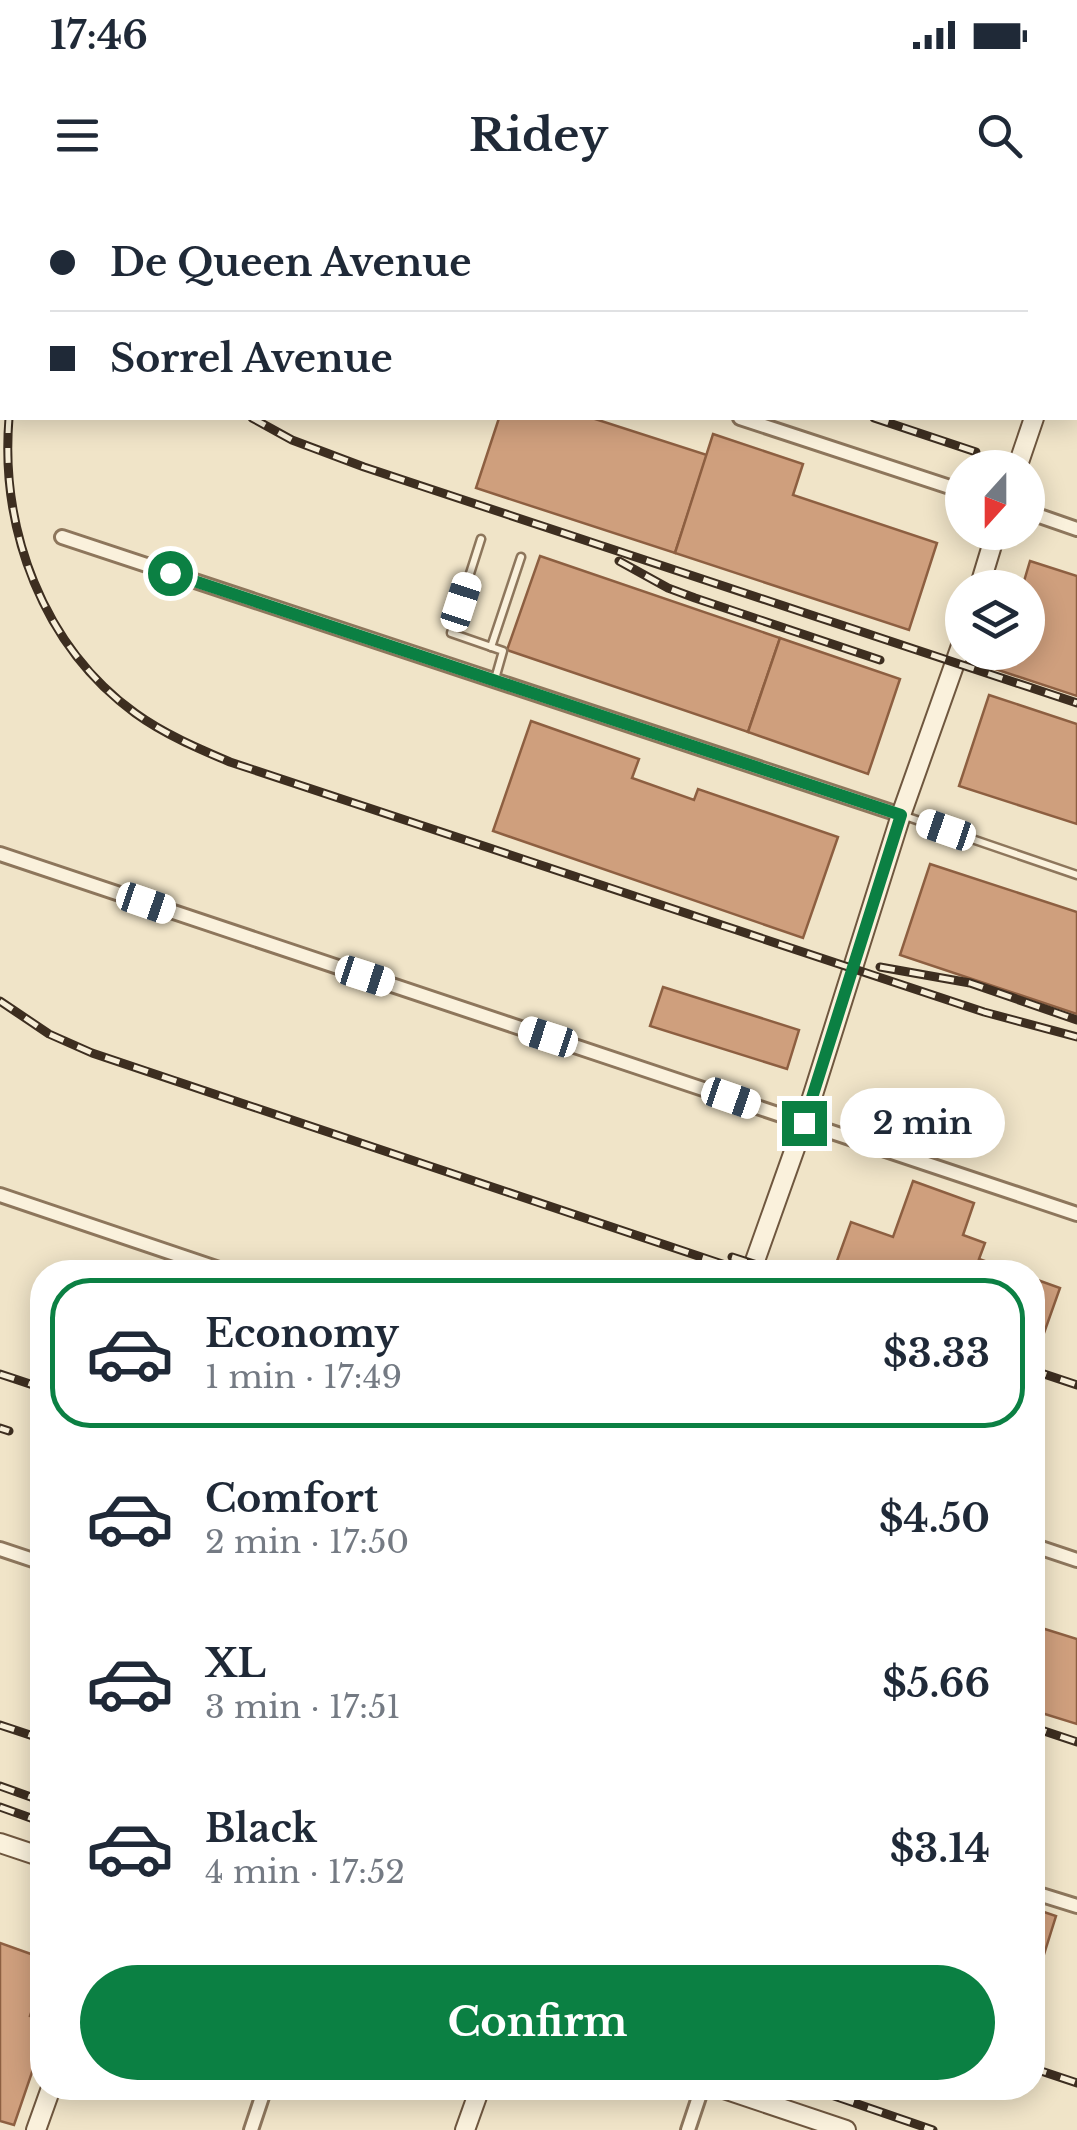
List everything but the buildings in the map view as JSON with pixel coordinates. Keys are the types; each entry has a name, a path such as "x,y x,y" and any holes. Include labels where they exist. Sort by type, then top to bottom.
{"street":[{"path":"746,420 945,485"},
{"path":"1024,450 1033,420"},
{"path":"1045,518 1077,529"},
{"path":"62,537 901,815"},
{"path":"756,1260 804,1123 901,815 952,670"},
{"path":"0,854 1077,1214"},
{"path":"0,1196 192,1260"},
{"path":"0,1549 30,1559"},
{"path":"1045,1549 1077,1560"},
{"path":"0,1843 30,1853"},
{"path":"1045,1896 1077,1906"},
{"path":"36,2130 47,2100"},
{"path":"251,2130 261,2100"},
{"path":"465,2130 476,2100"},
{"path":"688,2130 698,2100"},
{"path":"756,2100 846,2130"}],"lane":[{"path":"481,539 451,633 503,651 494,680"},
{"path":"491,647 521,556"},
{"path":"901,815 1077,875"}],"railway":[{"path":"9,420 12,502 34,582 52,620 103,686 157,728 230,762 984,1012 1077,1037"},
{"path":"256,420 292,440 364,467 1077,703"},
{"path":"880,420 970,450"},
{"path":"619,561 668,588 880,660"},
{"path":"880,967 970,983 1077,1020"},
{"path":"0,1001 49,1034 92,1053 710,1260"},
{"path":"732,1257 741,1260"},
{"path":"0,1374 30,1384"},
{"path":"1045,1374 1077,1385"},
{"path":"0,1428 9,1431"},
{"path":"0,1725 30,1735"},
{"path":"1045,1731 1077,1742"},
{"path":"0,1786 30,1797"},
{"path":"0,1807 30,1818"},
{"path":"1045,2072 1077,2083"},
{"path":"846,2100 933,2130"}],"route":[{"path":"170,573 901,815 804,1123"}]}
